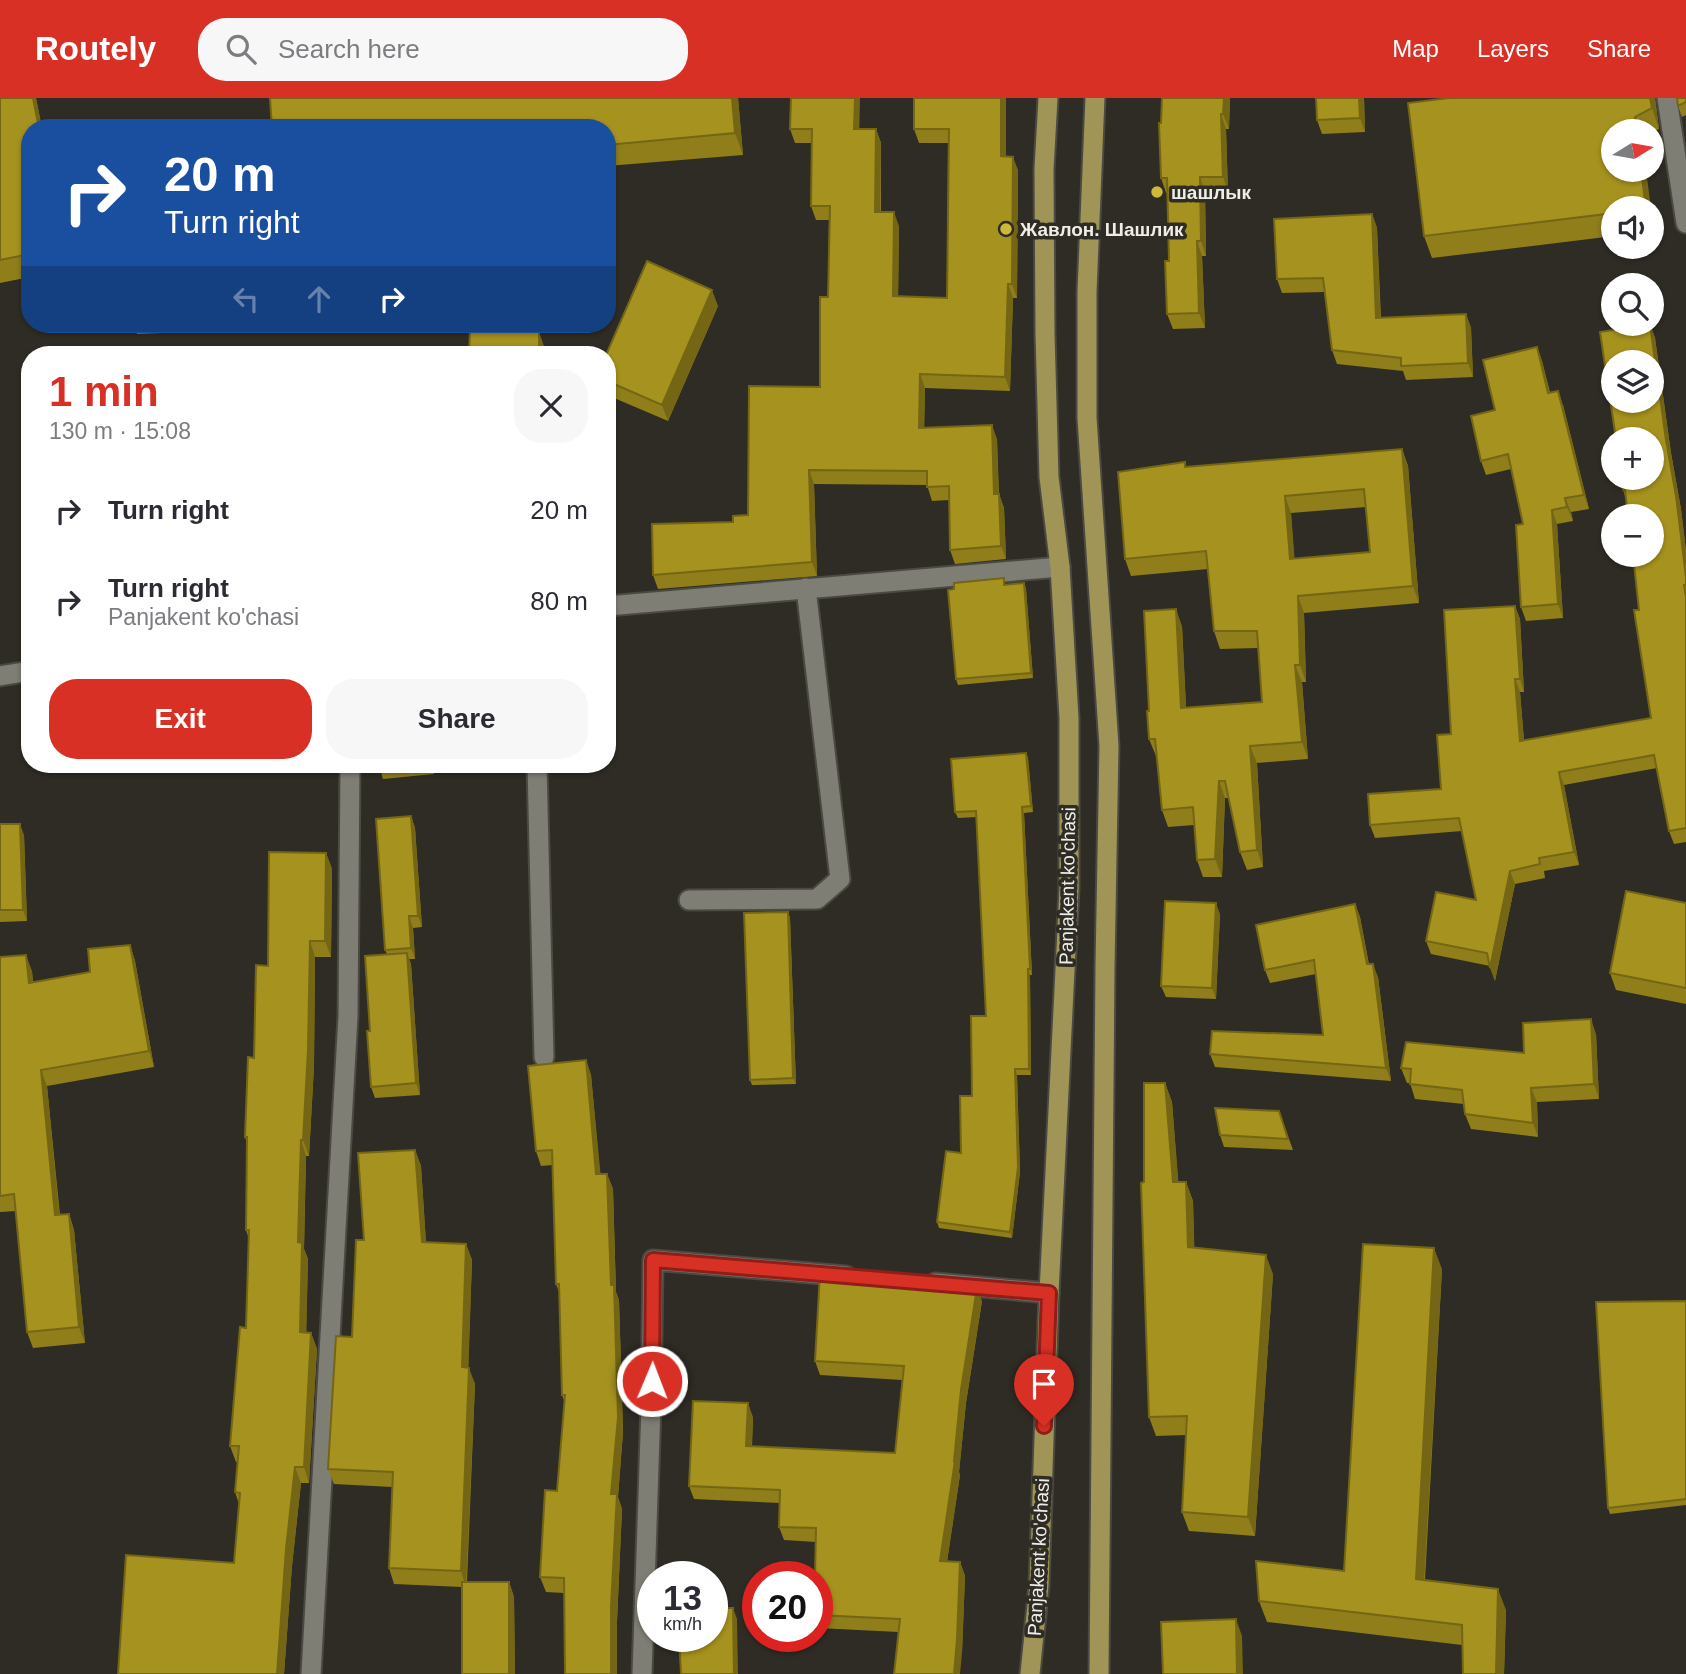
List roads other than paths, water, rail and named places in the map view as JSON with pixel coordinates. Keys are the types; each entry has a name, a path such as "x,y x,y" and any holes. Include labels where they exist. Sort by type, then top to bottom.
{"main road":[{"name":"Panjakent ko'chasi","path":"1030,1674 1039,1586 1049,1293 1069,889 1069,718 1060,567 1049,477 1045,334 1044,169 1048,98"},
{"name":"Panjakent ko'chasi","path":"1094,98 1087,292 1087,418 1109,746 1099,1674"}],"street":[{"path":"1667,98 1686,223"},
{"path":"616,605 1060,567"},
{"path":"689,900 817,899 841,878 806,588"},
{"path":"0,676 21,672"},
{"path":"310,1674 348,1016 350,773"},
{"path":"537,773 544,1057"},
{"path":"642,1674 653,1260 858,1277"},
{"path":"913,1282 1049,1293"}],"place":[{"name":"шашлык","path":"1157,192"},
{"name":"Жавлон. Шашлик","path":"1006,229"}]}
